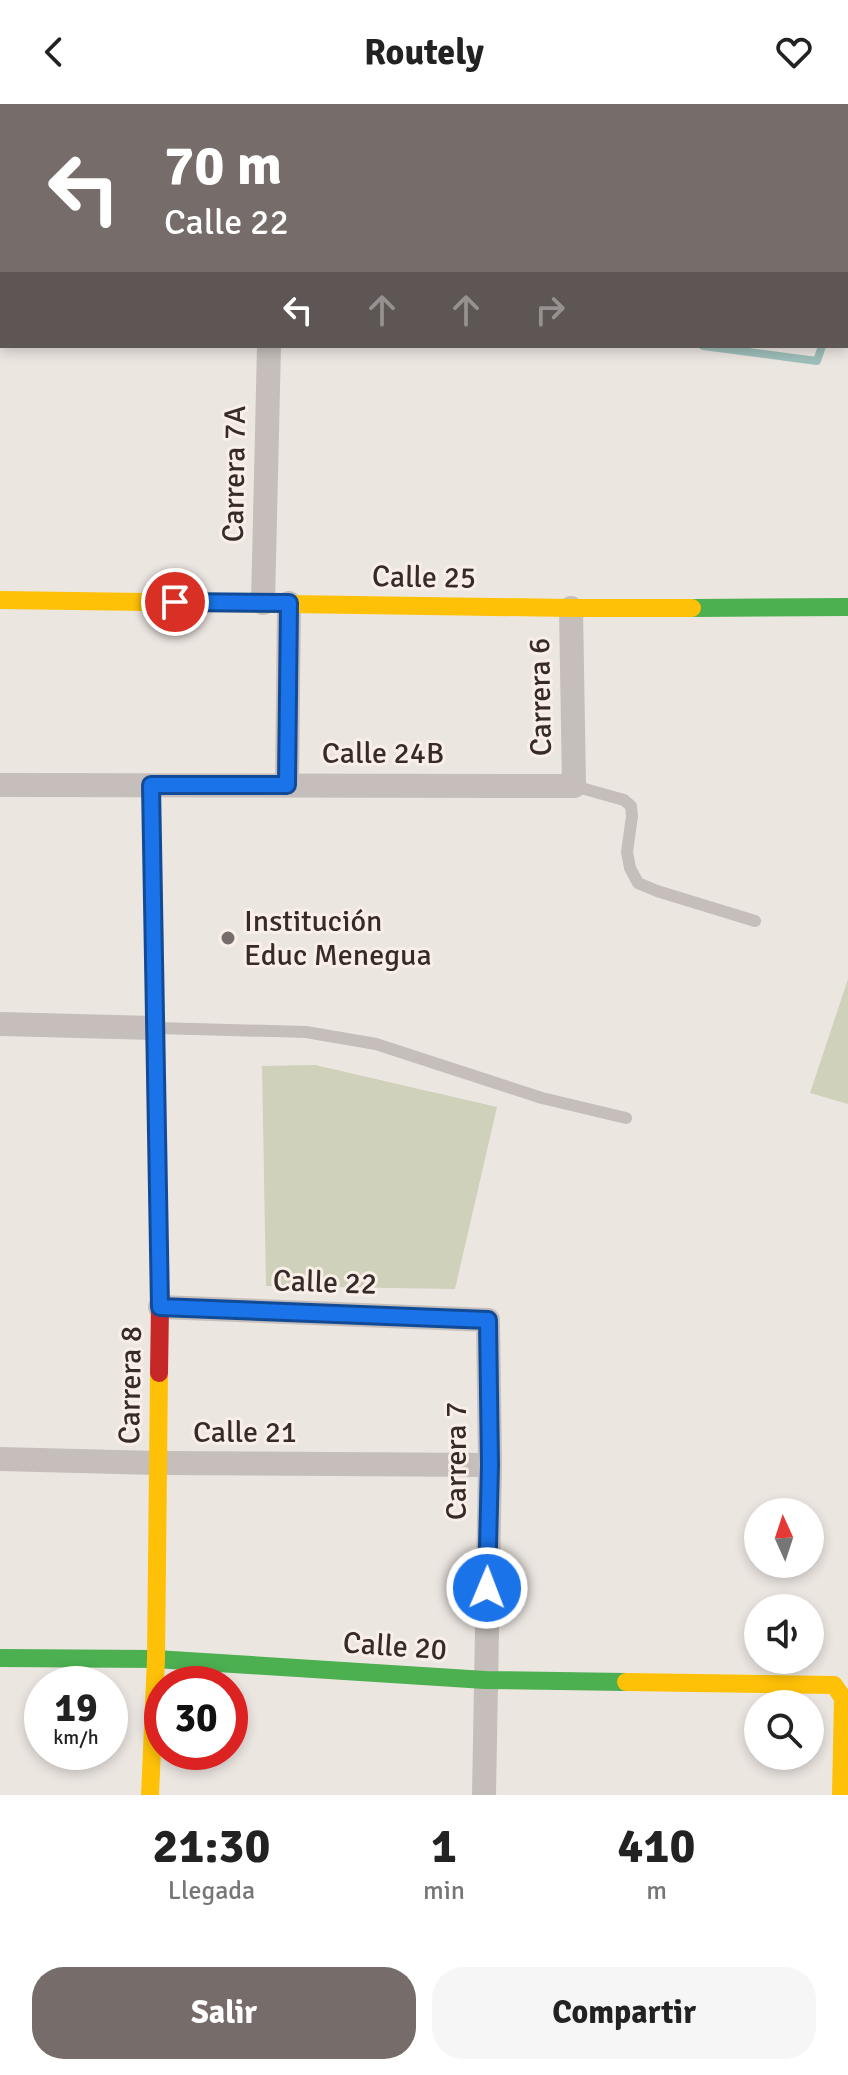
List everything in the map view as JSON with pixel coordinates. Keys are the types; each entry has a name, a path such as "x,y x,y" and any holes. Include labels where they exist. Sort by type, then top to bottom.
{"street":[{"name":"Carrera 7A","path":"263,603 269,348"},
{"name":"Calle 25","path":"0,600 571,608 848,607"},
{"path":"287,785 289,603"},
{"name":"Carrera 6","path":"571,608 574,786"},
{"name":"Calle 24B","path":"0,785 574,786"},
{"name":"Carrera 8","path":"150,1795 156,1659 160,1307 151,785"},
{"path":"0,1024 154,1028"},
{"name":"Calle 22","path":"160,1307 488,1320"},
{"name":"Carrera 7","path":"484,1795 490,1465 488,1320"},
{"name":"Calle 21","path":"0,1459 490,1465"},
{"name":"Calle 20","path":"0,1658 156,1659 485,1680 834,1685 843,1698 841,1795"}],"lane":[{"path":"574,786 624,800 631,806 627,852 630,868 638,883 755,921"},
{"path":"154,1028 306,1032 376,1044 542,1098 626,1118"}],"green space":[{"path":"848,979 848,1104 810,1093"},
{"path":"315,1065 497,1107 455,1289 266,1286 262,1066"}],"waterway":[{"path":"718,348 817,361 821,348"}],"traffic: fast":[{"path":"692,608 848,607"},
{"path":"0,1658 156,1659 485,1680 626,1682"}],"traffic: slow":[{"path":"0,600 692,608"},
{"path":"151,785 153,920"},
{"path":"150,1795 156,1659 159,1373"},
{"path":"626,1682 834,1685 843,1698 841,1795"}],"traffic: jam":[{"path":"153,920 159,1373"}],"place":[{"name":"Institución Educ Menegua","path":"228,938"}],"route":[{"path":"175,602 289,603 287,785 151,785 160,1307 488,1320 490,1465 487,1588"}]}
